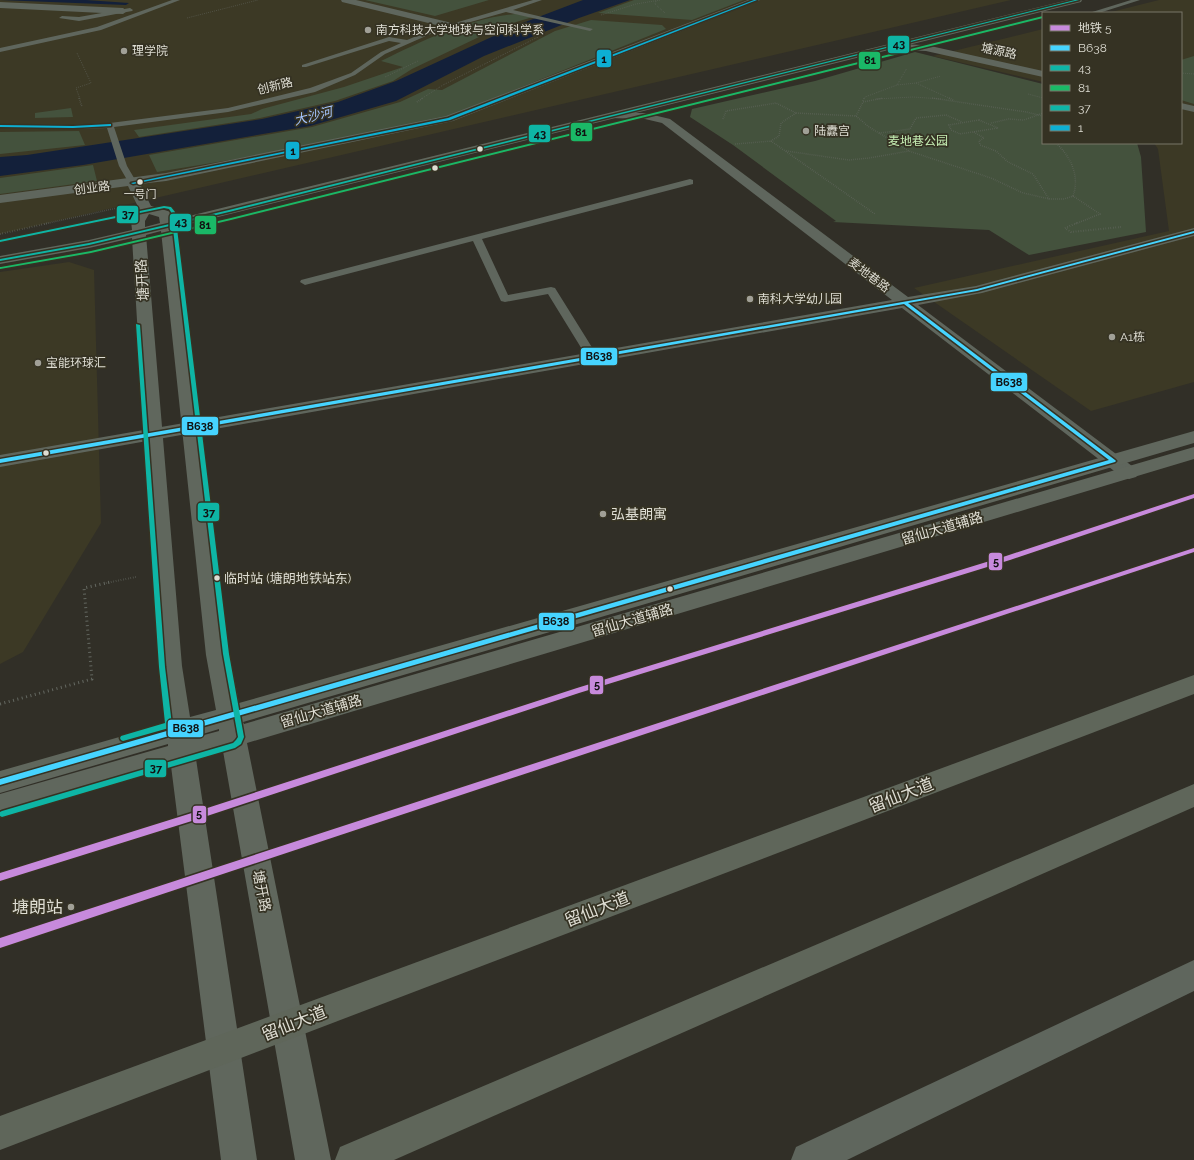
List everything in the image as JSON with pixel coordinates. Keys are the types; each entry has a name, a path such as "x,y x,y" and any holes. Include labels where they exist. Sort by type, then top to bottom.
{"main road":[{"path":"138,226 145,208 167,220 1054,0"},
{"path":"0,249 167,220 614,116 890,47 922,44 1078,0"},
{"name":"塘开路","path":"167,220 218,655 313,1160"},
{"path":"0,260 59,250 138,226"},
{"name":"塘开路","path":"138,226 170,666 239,1160"},
{"path":"59,250 106,249 126,253 141,260"},
{"name":"留仙大道辅路","path":"1121,467 1194,437"},
{"name":"留仙大道辅路","path":"0,806 180,742 1121,467 1194,453"},
{"name":"留仙大道","path":"0,1133 1194,684"},
{"name":"留仙大道辅路","path":"0,782 180,742"},
{"path":"353,1160 1194,794"}],"street":[{"path":"345,0 449,25"},
{"name":"创业路","path":"0,199 133,183 314,148 449,119 756,0"},
{"path":"0,5 127,10"},
{"name":"塘源路","path":"922,44 1042,74"},
{"path":"666,121 662,110 671,101"},
{"path":"1182,106 1194,109"},
{"name":"麦地巷路","path":"614,116 645,116 666,121 1121,467"},
{"path":"133,183 145,208"},
{"path":"0,461 977,290 1194,232"},
{"path":"809,1160 1194,975"}],"lane":[{"name":"创新路","path":"0,126 110,128 228,110 312,90 353,74 383,54 407,42 449,25 539,0"},
{"path":"1095,12 1137,0"},
{"path":"62,18 79,19 176,1"},
{"path":"0,50 76,34 117,23 176,1"},
{"path":"127,10 141,11 142,13"},
{"path":"506,10 590,29"},
{"path":"108,14 122,16 122,19 117,23"},
{"path":"304,66 389,39 407,42"},
{"path":"110,128 125,170 133,183"},
{"path":"305,282 690,182"},
{"path":"476,237 505,298 551,290 592,357"}],"path":[{"path":"595,17 636,4 660,0"},
{"path":"76,34 74,46 91,83 76,88 89,127"},
{"path":"417,102 443,85 538,37"},
{"path":"1182,73 1194,74"},
{"path":"856,116 865,97 897,85 916,83 941,76"},
{"path":"916,83 934,93 957,101"},
{"path":"862,102 873,99 907,97 957,101 1042,116"},
{"path":"723,119 726,111 776,103 796,113 856,116 879,133 909,150 991,178 1022,193 1050,199 1064,199 1073,196 1077,189 1077,181 1065,150 1057,144"},
{"path":"733,145 771,141 779,136 781,122 796,113"},
{"path":"991,123 1009,119 1024,120 1042,113"},
{"path":"879,133 910,129 916,118 923,117 946,114 962,122"},
{"path":"979,120 991,123 998,128 960,134 951,130 950,125 979,120"},
{"path":"974,132 984,138 979,141 980,145 996,151 1008,162 1033,174 1050,199"},
{"path":"771,141 875,214"},
{"path":"785,151 797,151 829,159 856,159 909,150"},
{"path":"1073,196 1100,214 1065,228 1071,232 1124,227"},
{"path":"0,234 111,210"},
{"path":"0,704 92,679 84,588 163,571"}],"shaded area":[{"path":"0,0 1011,0 0,234"},
{"path":"1159,0 1194,0 1194,382 1091,411 914,288 1169,231 1158,149 1155,144 1182,144 1182,12 1111,12"},
{"path":"1042,29 1042,82 933,56"},
{"path":"69,262 94,270 101,523 23,652 0,664 0,272"}],"green space":[{"path":"365,0 489,0 435,16"},
{"path":"634,0 744,0 692,20 598,13"},
{"path":"515,14 536,16 500,27 412,69 393,81 335,101 260,118 139,137 134,130 251,114 262,109 344,87 403,67 381,61 430,38 480,20"},
{"path":"591,20 662,25 666,29 447,117 322,145 157,172 149,155 312,127 400,102 428,89 442,90 555,31"},
{"name":"麦地巷公园","path":"915,52 1042,84 1042,144 1137,144 1141,157 1146,232 1029,255 989,230 833,222 836,221 733,145 690,117 692,109 815,81"},
{"path":"1194,56 1194,104 1182,100 1182,60"},
{"path":"71,108 73,117 35,118 35,113"},
{"path":"79,131 85,145 0,154 0,132"},
{"path":"93,165 97,181 0,194 0,178"}],"water":[{"path":"0,0 86,0 129,3 126,5"},
{"name":"大沙河","path":"583,0 630,0 579,18 484,56 396,101 310,126 83,165 0,176 0,157 27,155 262,119 338,102 396,81 520,24"}],"metro line":[{"name":"5","path":"0,877 195,816 577,691 1008,558 1194,496"},
{"name":"5","path":"0,943 1194,550"}],"transit line":[{"name":"1","path":"133,183 449,119 756,0"},
{"name":"43","path":"0,260 89,244 229,211 1078,0"},
{"name":"81","path":"1,268 91,252 231,219 1042,17"},
{"name":"1","path":"0,126 73,127 110,125"},
{"name":"37","path":"0,241 164,207 170,208 173,212 226,654 241,737 239,742 235,745 2,814"},
{"name":"B638","path":"0,461 977,290 1194,232"},
{"name":"B638","path":"905,303 1113,461"},
{"name":"37","path":"123,738 169,725 162,667 138,325"},
{"name":"B638","path":"0,782 1113,461"}],"place":[{"name":"南方科技大学地球与空间科学系","path":"368,30"},
{"name":"理学院","path":"124,51"},
{"name":"陆纛宫","path":"806,131"},
{"name":"一号门","path":"140,182"},
{"name":"南科大学幼儿园","path":"750,299"},
{"name":"A1栋","path":"1112,337"},
{"name":"宝能环球汇","path":"38,363"},
{"name":"弘基朗寓","path":"603,514"},
{"name":"临时站 (塘朗地铁站东)","path":"217,578"},
{"name":"塘朗站","path":"71,907"}]}
